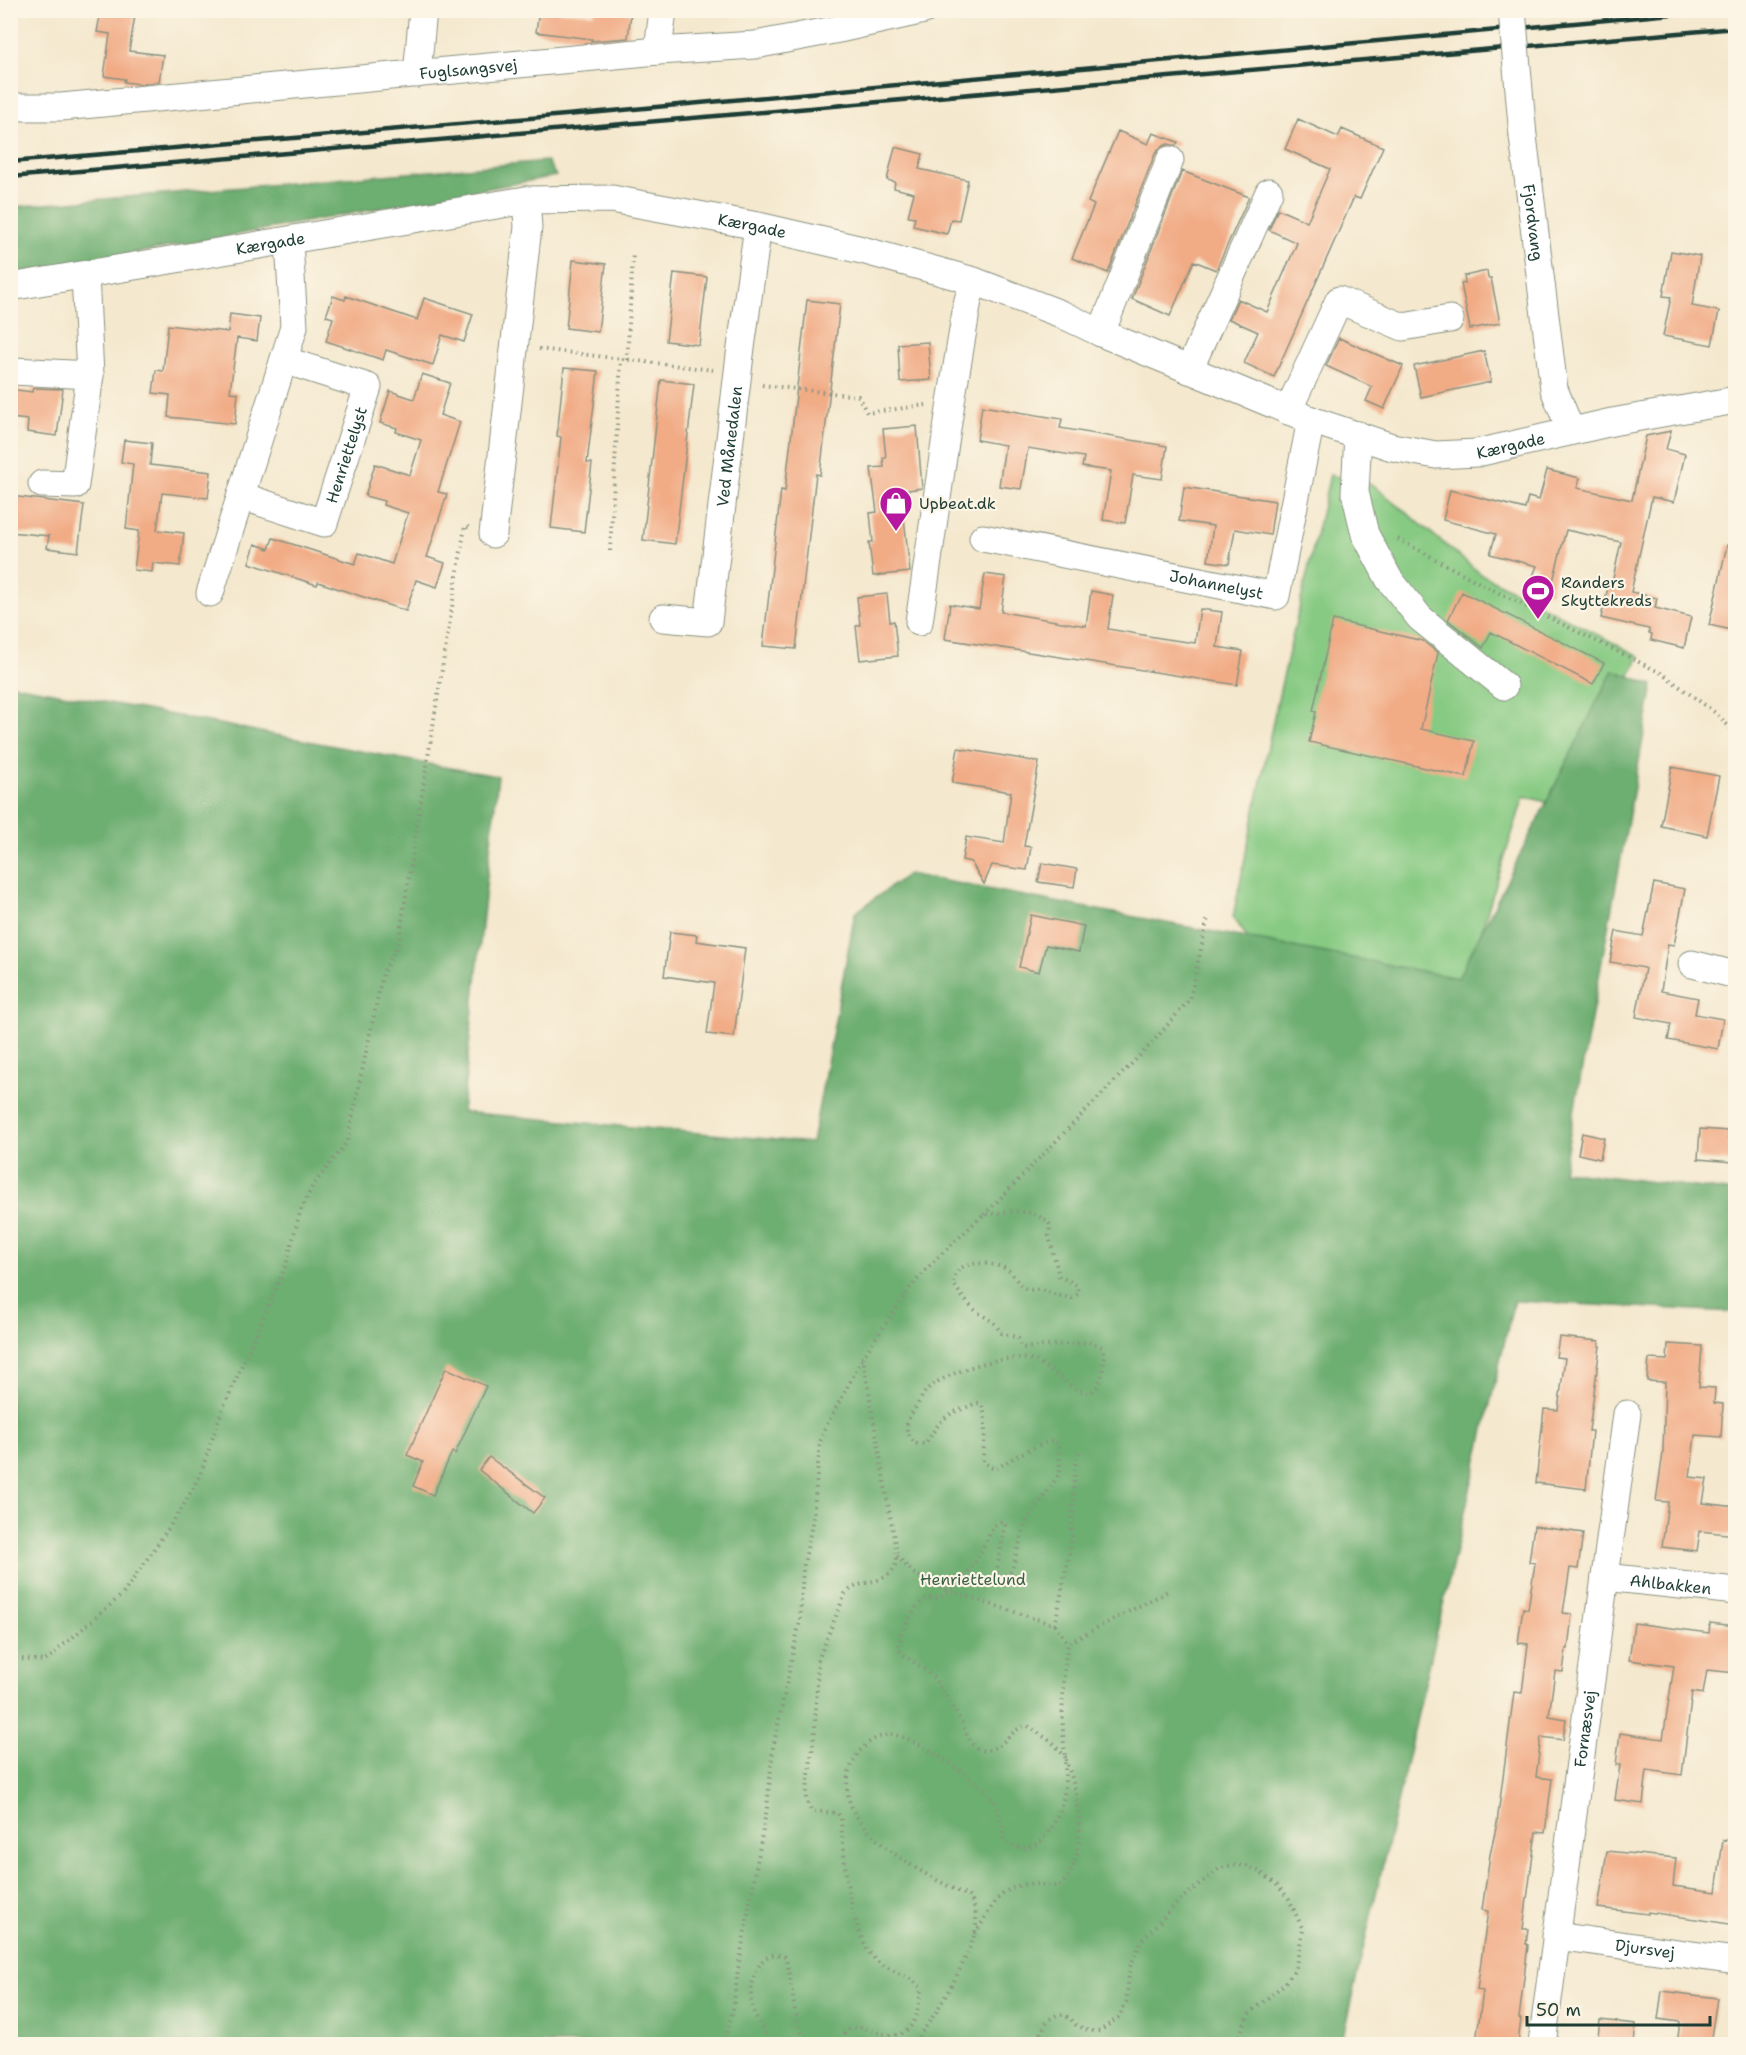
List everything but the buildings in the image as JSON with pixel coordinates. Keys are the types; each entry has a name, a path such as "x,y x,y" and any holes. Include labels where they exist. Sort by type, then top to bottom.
{"street":[{"path":"417,74 423,10"},
{"path":"658,51 663,10"},
{"name":"Fuglsangsvej","path":"10,107 62,107 658,51 755,45 924,10"},
{"name":"Fjordvang","path":"1512,10 1523,136 1554,388 1571,431"},
{"path":"1101,333 1170,159"},
{"path":"1189,370 1269,192"},
{"name":"Kærgade","path":"10,287 526,200 612,198 758,226 862,250 974,281 1061,314 1300,416 1392,447 1436,454 1478,453 1571,431 1736,400"},
{"path":"493,534 528,227 526,200"},
{"name":"Ved Månedalen","path":"663,618 708,622 737,377 758,226"},
{"path":"210,593 294,327 289,241"},
{"path":"42,484 75,485 90,375 85,275"},
{"path":"919,622 951,402 968,300 974,281"},
{"path":"1300,416 1339,300 1403,327 1450,319"},
{"name":"Henriettelyst","path":"241,496 324,523 368,387 284,360"},
{"path":"13,371 90,375"},
{"name":"Johannelyst","path":"983,538 1276,596 1300,416"},
{"path":"1358,435 1355,492 1365,534 1389,579 1420,618 1504,686"},
{"path":"1692,964 1736,975"},
{"name":"Fornæsvej","path":"1542,2044 1627,1413"},
{"name":"Ahlbakken","path":"1605,1576 1736,1591"},
{"name":"Djursvej","path":"1556,1936 1736,1961"}],"path":[{"path":"627,360 633,254"},
{"path":"514,346 621,359 858,396 867,412 951,402"},
{"path":"610,550 621,359"},
{"path":"10,1658 45,1662 123,1594 181,1510 200,1475 221,1413 286,1265 300,1212 312,1187 347,1142 383,972 398,945 465,526 493,534"},
{"path":"1365,534 1398,539 1489,588 1661,673 1717,714 1736,734"},
{"path":"723,2044 733,2011 738,1969 767,1808 773,1748 800,1620 803,1569 813,1519 820,1442 824,1430 863,1357 910,1288 934,1261 984,1215 1151,1044 1190,999 1208,916"},
{"path":"911,2044 919,2038 934,2016 996,1899 1005,1891 1018,1886 1032,1884 1059,1886 1065,1882 1073,1868 1080,1813 1065,1757 1053,1743 1028,1726 1017,1729 1005,1742 994,1749 979,1750 974,1746 934,1679 922,1666 901,1652 898,1643 917,1606 927,1598 937,1598 951,1591 974,1566 994,1526 1001,1521 1005,1525 996,1569 1003,1578 1011,1574 1025,1523 1060,1472 1059,1445 1055,1441 1049,1441 1016,1455 996,1468 989,1467 983,1461 985,1416 984,1407 980,1403 951,1412 937,1425 925,1444 915,1444 906,1428 907,1420 917,1404 930,1387 954,1373 1000,1359 1036,1361 1066,1383 1086,1393 1097,1387 1104,1364 1105,1355 1102,1347 1089,1342 1021,1347 1018,1338 1001,1333 994,1321 974,1310 959,1293 953,1283 956,1272 965,1265 993,1264 1008,1270 1023,1287 1030,1291 1039,1290 1060,1297 1072,1298 1077,1294 1077,1285 1059,1276 1049,1236 1050,1225 1045,1218 1032,1213 1012,1211 984,1215"},
{"path":"837,2044 852,2028 862,2028 894,2036 905,2032 914,2021 919,2008 921,1988 913,1979 883,1966 872,1957 860,1934 849,1892 841,1818 837,1813 812,1811 806,1797 814,1730 818,1660 845,1594 851,1587 891,1574 896,1567 897,1556 863,1357"},
{"path":"1054,1625 1071,1544 1075,1466 1080,1449"},
{"path":"897,1556 913,1573 951,1591 1054,1625 1068,1644 1063,1800 1047,1834 1039,1844 1026,1848 1014,1845 1004,1838 996,1806 986,1791 923,1747 894,1734 872,1740 859,1752 848,1769 846,1790 852,1810 868,1831 894,1855 923,1874 968,1896 975,1908 975,1935"},
{"path":"1068,1644 1170,1590"},
{"path":"1034,2044 1048,2020 1057,2015 1070,2018 1076,2025 1089,2031 1100,2031 1119,2017 1126,2002 1130,1967 1142,1940 1181,1899 1220,1868 1234,1865 1247,1866 1276,1884 1289,1899 1303,1930 1295,1970 1284,1984 1248,2015 1236,2044"},
{"path":"772,2044 752,2007 751,1989 760,1964 768,1955 777,1953 785,1957 789,1969 796,2021 809,2044"}],"green space":[{"path":"547,161 556,176 11,276 11,207"},
{"path":"1330,475 1373,485 1481,574 1639,656 1568,808 1524,796 1466,979 1265,963 1233,917 1275,712"},
{"name":"Henriettelund","path":"1613,670 1653,685 1563,1171 1735,1192 1735,1312 1514,1301 1341,2044 11,2044 10,684 498,776 462,1112 812,1143 855,913 908,874 1458,978"}],"railway":[{"path":"10,162 601,112 1716,10"},
{"path":"10,177 1736,28"}],"place":[{"name":"Upbeat.dk","path":"896,532"},
{"name":"Randers Skyttekreds","path":"1538,620"}]}
